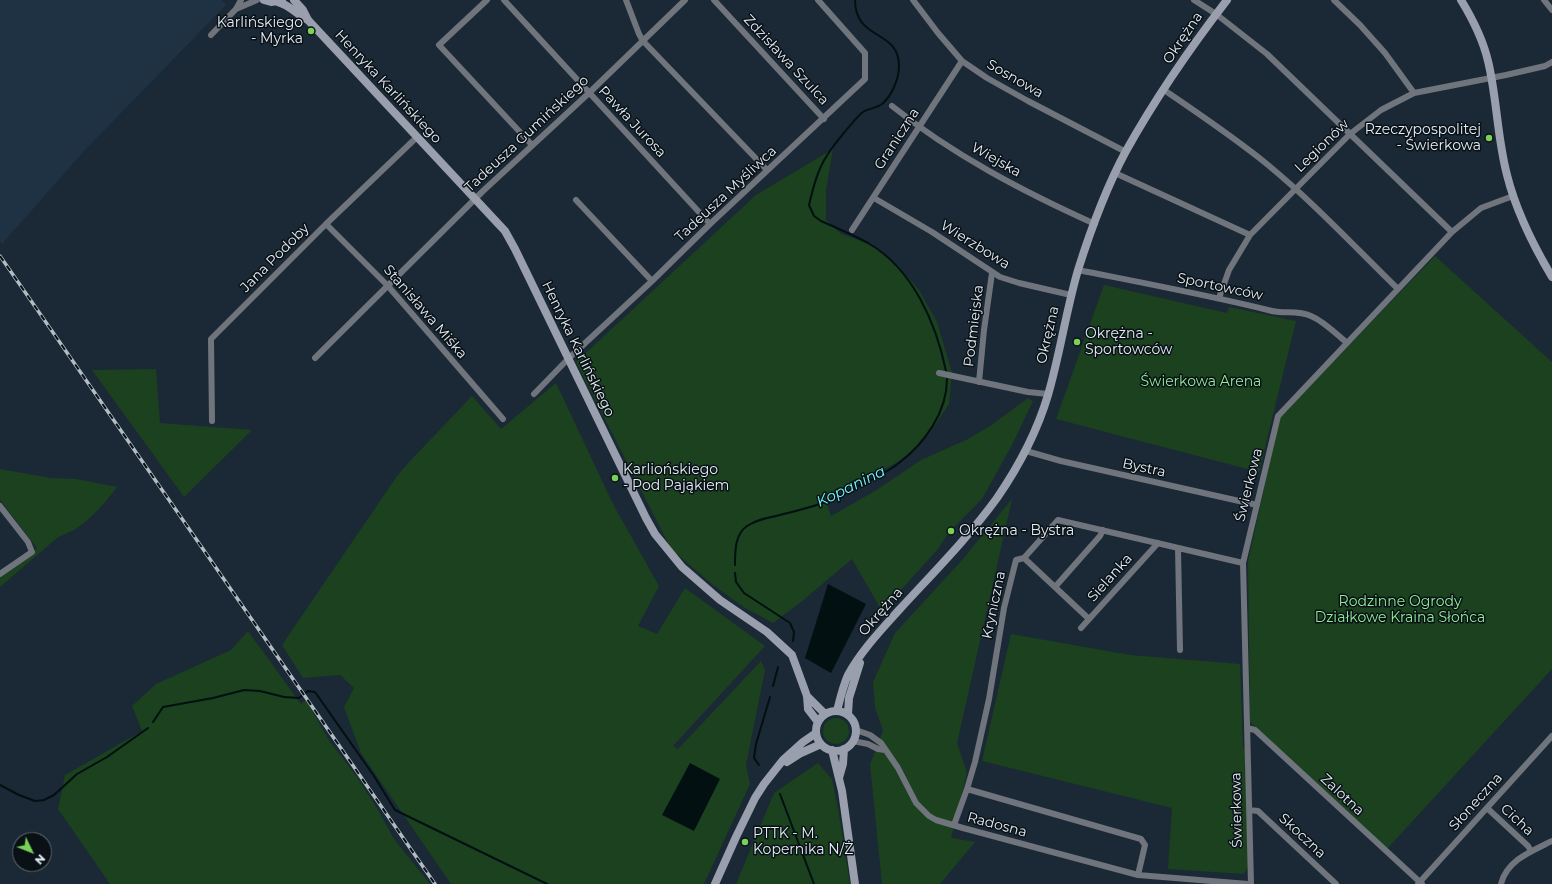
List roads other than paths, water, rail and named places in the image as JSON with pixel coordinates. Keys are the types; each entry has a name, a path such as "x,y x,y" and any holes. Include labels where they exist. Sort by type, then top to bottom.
{"street":[{"path":"211,35 236,9 241,0"},
{"path":"236,9 256,0"},
{"path":"264,0 271,2 280,1"},
{"name":"Henryka Karlińskiego","path":"294,0 303,10 308,20 505,231 655,534 682,567 704,587 720,600 767,632 792,655 807,696 808,709 818,722"},
{"path":"487,0 440,45 532,145"},
{"name":"Pawła Jurosa","path":"505,0 710,224"},
{"path":"626,0 639,34 644,41 767,170"},
{"name":"Tadeusza Gumińskiego","path":"315,358 475,199 644,41 685,0"},
{"name":"Zdzisława Szulca","path":"714,0 824,119"},
{"name":"Tadeusza Myśliwca","path":"534,394 568,359 865,79 865,53 818,0"},
{"name":"Sosnowa","path":"913,0 938,34 962,61 987,78 1028,101 1126,152"},
{"path":"1194,0 1216,14 1267,54 1452,232"},
{"name":"Okrężna","path":"837,710 848,676 862,654 883,627 977,524 997,498 1026,451 1048,394 1078,270 1115,173 1126,152 1164,90 1226,0"},
{"path":"1334,0 1360,25 1385,53 1414,93"},
{"path":"1461,0 1482,42 1491,78 1501,149 1513,196 1532,241 1552,277"},
{"path":"1544,0 1552,10"},
{"name":"Henryka Karlińskiego","path":"280,1 308,20"},
{"name":"Graniczna","path":"852,230 962,61"},
{"name":"Legionów","path":"1219,298 1229,270 1239,251 1250,235 1350,134 1381,110 1414,93 1545,66 1552,62"},
{"path":"1164,90 1267,164 1295,189 1398,289"},
{"name":"Wiejska","path":"892,106 919,128 985,169 1061,209 1095,224"},
{"name":"Jana Podoby","path":"212,421 211,339 326,224 417,137"},
{"path":"1115,173 1250,235"},
{"name":"Świerkowa","path":"1249,884 1249,810 1243,563 1278,416 1452,232 1482,208 1513,196"},
{"name":"Wierzbowa","path":"874,198 932,232 1000,277 1071,295"},
{"path":"576,200 652,281"},
{"name":"Stanisława Miśka","path":"326,224 388,286 502,419"},
{"name":"Sportowców","path":"1078,270 1219,298 1277,312 1299,312 1310,315 1323,323 1347,343"},
{"name":"Podmiejska","path":"979,382 992,272"},
{"name":"Podmiejska","path":"939,373 1028,392 1048,394"},
{"name":"Bystra","path":"1026,451 1065,462 1257,505"},
{"path":"0,506 28,542 32,552 0,574"},
{"name":"Kryniczna","path":"954,825 967,789 989,699 1004,608 1016,560 1024,558 1058,520 1243,563"},
{"path":"1055,587 1100,536 1102,530"},
{"name":"Sielanka","path":"1080,628 1158,543"},
{"path":"1178,548 1180,650"},
{"path":"1024,558 1089,619"},
{"name":"Okrężna","path":"848,714 849,698 862,654"},
{"name":"Henryka Karlińskiego","path":"807,696 825,714"},
{"path":"837,710 848,714 855,724 856,730 853,741 844,749 832,750 821,744 816,733 818,722 825,714 837,710"},
{"name":"Zalotna","path":"1247,728 1255,730 1420,883"},
{"name":"Radosna","path":"856,730 874,738 881,743 884,750 898,768 916,803 929,816 936,820 1138,875 1249,884"},
{"path":"715,884 755,798 783,760 803,742 816,733"},
{"name":"Słoneczna","path":"1420,883 1552,736"},
{"path":"853,741 868,744 884,750"},
{"path":"774,772 796,756 821,744"},
{"path":"839,778 843,764 844,749"},
{"path":"832,750 839,778 854,884"},
{"name":"Radosna","path":"967,789 1141,839 1145,845 1138,875"},
{"name":"Cicha","path":"1486,808 1528,846 1531,851"},
{"name":"Skoczna","path":"1249,810 1258,811 1336,884"},
{"name":"Cicha","path":"1501,884 1506,872 1518,859 1552,841"}],"waterway":[{"name":"Kopanina","path":"855,0 857,13 862,22 892,46 897,54 899,66 898,76 892,92 886,101 863,112 830,150 824,160 814,185 809,205 814,216 821,221 868,243 884,254 898,267 910,282 929,316 942,353 946,371"},
{"name":"Kopanina","path":"735,565 736,543 743,529 747,526 754,522 832,500 884,473 909,455 926,436 939,415 946,391 947,379"},
{"name":"Kopanina","path":"735,573 736,582 744,593 790,623 794,632 793,641"},
{"name":"Kopanina","path":"773,686 778,667"},
{"path":"153,722 163,707 213,698 244,690 260,691 284,697 299,698 308,691 315,692 374,776 395,810 547,884"},
{"name":"Kopanina","path":"759,765 754,758 756,744 770,697"},
{"path":"0,785 35,801 44,800 54,795 77,774 107,757 148,728"},
{"name":"Kopanina","path":"780,794 814,884"}],"railway":[{"path":"0,256 435,884"}],"place":[{"name":"Karlińskiego - Myrka","path":"311,31"},
{"name":"Rzeczypospolitej - Świerkowa","path":"1489,138"},
{"name":"Okrężna - Sportowców","path":"1077,342"},
{"name":"Karliońskiego - Pod Pająkiem","path":"615,478"},
{"name":"Okrężna - Bystra","path":"951,531"},
{"name":"PTTK - M. Kopernika N/Ż","path":"745,842"}],"park label":[{"name":"Świerkowa Arena","path":"1201,382"},
{"name":"Rodzinne Ogrody Działkowe Kraina Słońca","path":"1400,610"}]}
